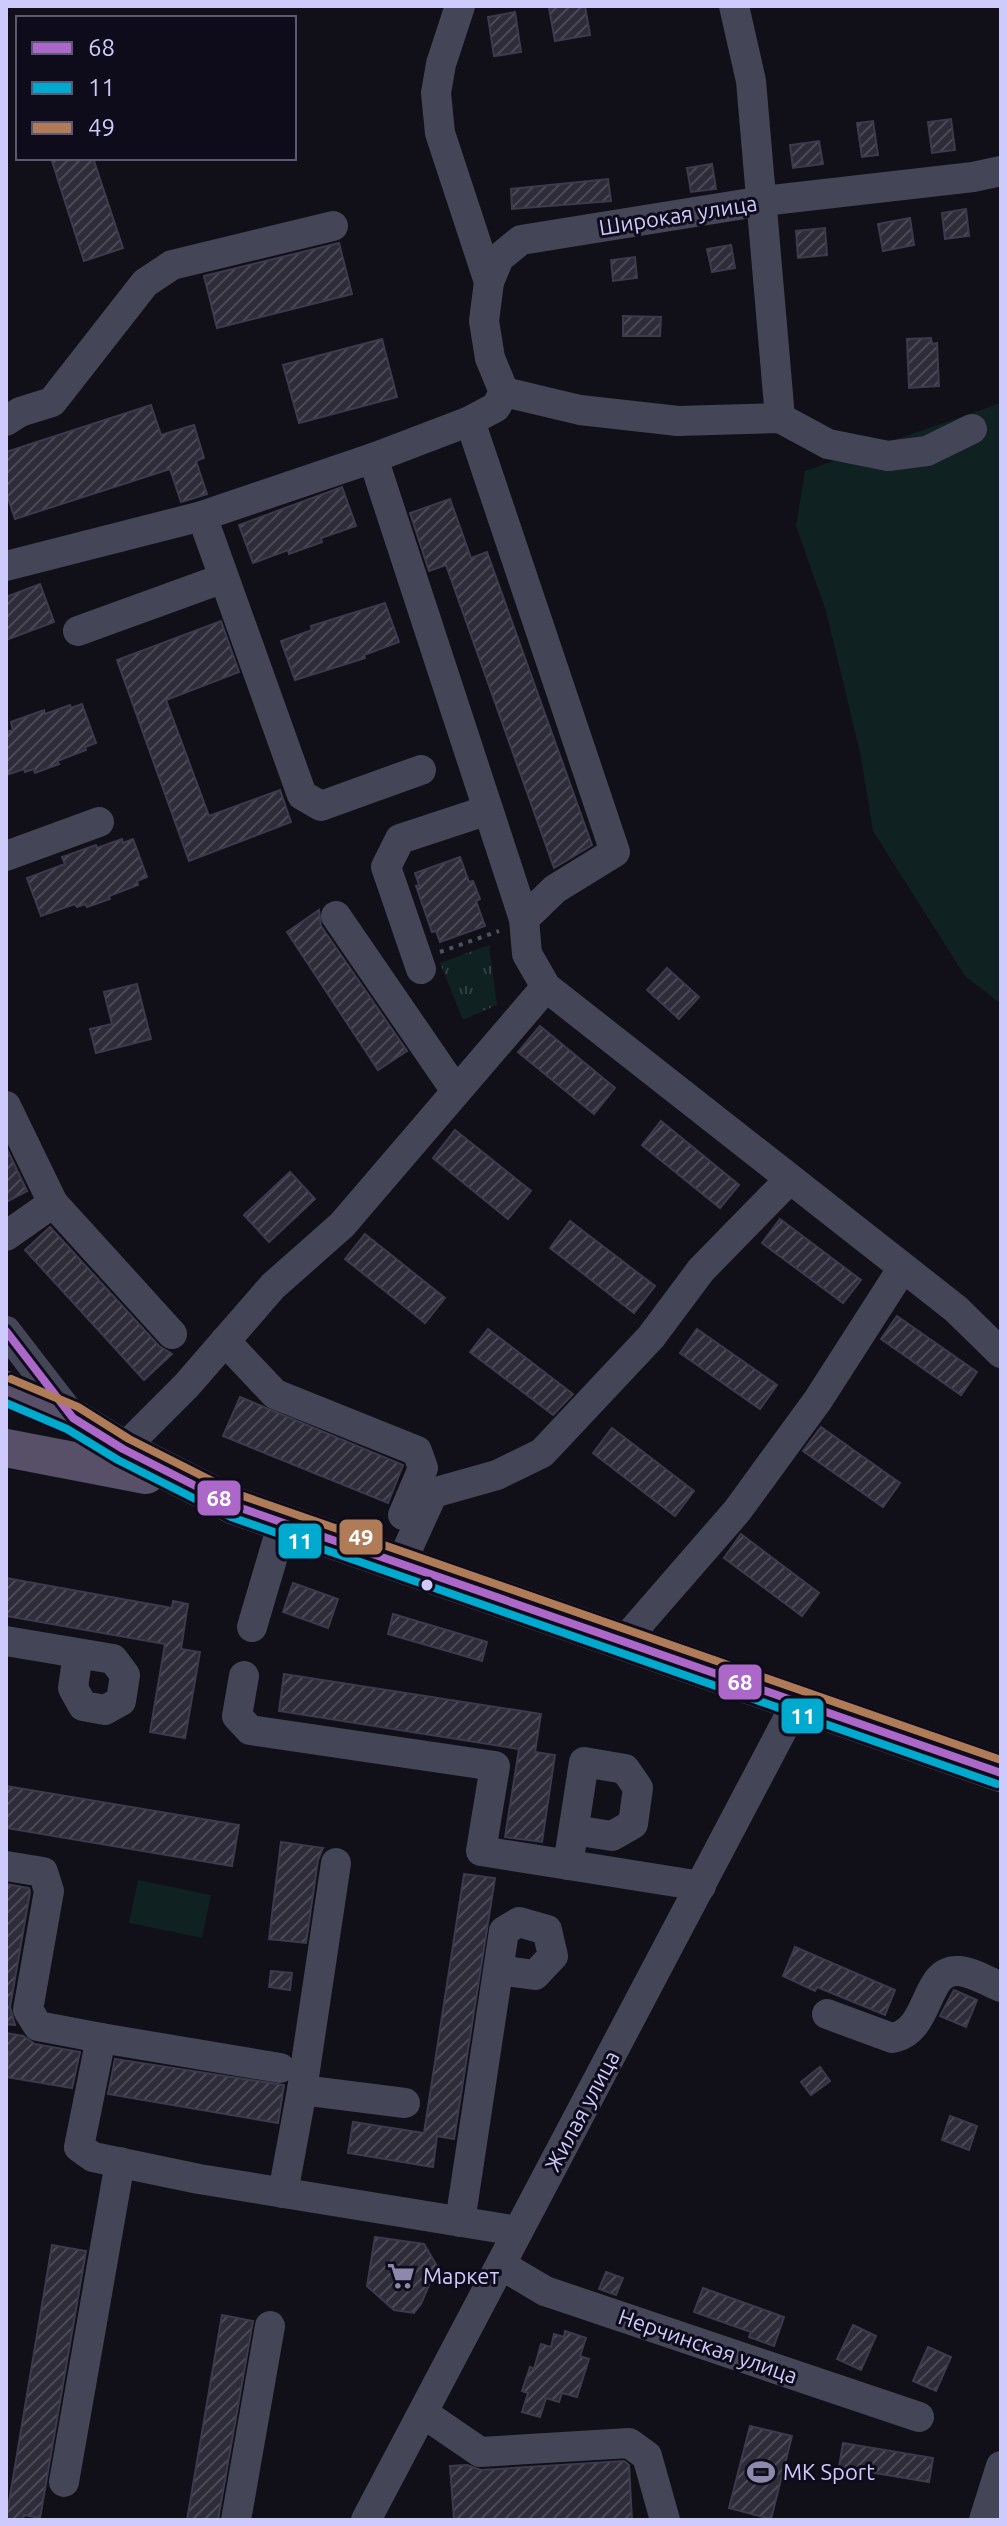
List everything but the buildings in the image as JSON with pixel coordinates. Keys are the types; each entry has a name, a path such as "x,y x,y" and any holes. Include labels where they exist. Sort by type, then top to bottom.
{"main road":[{"path":"6,1390 73,1418 123,1449 235,1506 1001,1773"},
{"path":"6,1448 134,1472 199,1490"}],"street":[{"path":"460,6 441,64 436,93 440,133 489,282"},
{"path":"734,6 751,81 780,418"},
{"name":"Широкая улица","path":"504,392 490,358 484,321 489,282 499,258 521,240 763,201 973,177 1001,171"},
{"path":"6,421 20,412 52,402 145,283 172,265 333,226"},
{"path":"6,566 202,516 373,458 470,421 496,407 504,392 580,410 678,421 780,418 828,444 888,456 927,451 972,429"},
{"path":"470,421 615,852 555,889 524,921"},
{"path":"373,458 524,921 527,954 546,987 956,1309 1001,1353"},
{"path":"202,516 302,795 321,806 421,770"},
{"path":"78,631 224,578"},
{"path":"420,964 386,867 400,839 488,810"},
{"path":"6,856 99,822"},
{"path":"336,916 456,1091"},
{"path":"123,1449 186,1386 273,1286 342,1225 546,987"},
{"path":"6,1106 53,1203 172,1334"},
{"path":"393,1560 433,1493 497,1475 542,1453 651,1337 701,1270 789,1180"},
{"path":"6,1236 53,1203"},
{"path":"624,1641 737,1511 818,1400 902,1269"},
{"path":"8,1341 73,1418"},
{"path":"225,1341 275,1394 417,1451 423,1468 393,1560"},
{"path":"252,1627 283,1522"},
{"path":"6,1641 78,1653"},
{"path":"244,1676 237,1716 250,1730 495,1766 481,1851 701,1886"},
{"name":"Жилая улица","path":"366,2520 797,1702"},
{"path":"568,1865 574,1830"},
{"path":"283,2193 302,2090 336,1863"},
{"path":"6,1866 43,1872 49,1891 28,2010 38,2026 280,2068"},
{"path":"460,2222 498,1970"},
{"path":"827,2014 892,2038 913,2030 937,1981 947,1972 963,1972 1001,1987"},
{"path":"101,2038 79,2147 93,2157 283,2193 518,2231"},
{"path":"302,2090 405,2103"},
{"path":"64,2482 120,2162"},
{"name":"Нерчинская улица","path":"501,2265 545,2291 919,2417"},
{"path":"236,2520 270,2326"},
{"path":"423,2413 480,2452 629,2443 647,2456 665,2520"},
{"path":"984,2520 1001,2466"}],"path":[{"path":"420,964 524,921"}],"green space":[{"path":"1001,403 1001,1004 965,976 873,831 861,757 826,611 796,526 805,471"},
{"path":"489,945 497,1005 463,1020 440,963"},
{"path":"138,1880 211,1895 202,1938 129,1923"}],"transit line":[{"name":"68","path":"6,1331 73,1418 123,1449 235,1506 1001,1773"},
{"name":"49","path":"11,1379 78,1407 129,1439 240,1495 1001,1760"},
{"name":"11","path":"6,1403 67,1429 118,1460 231,1517 997,1784"}],"place":[{"name":"Маркет","path":"401,2276"},
{"name":"MK Sport","path":"761,2472"}]}
